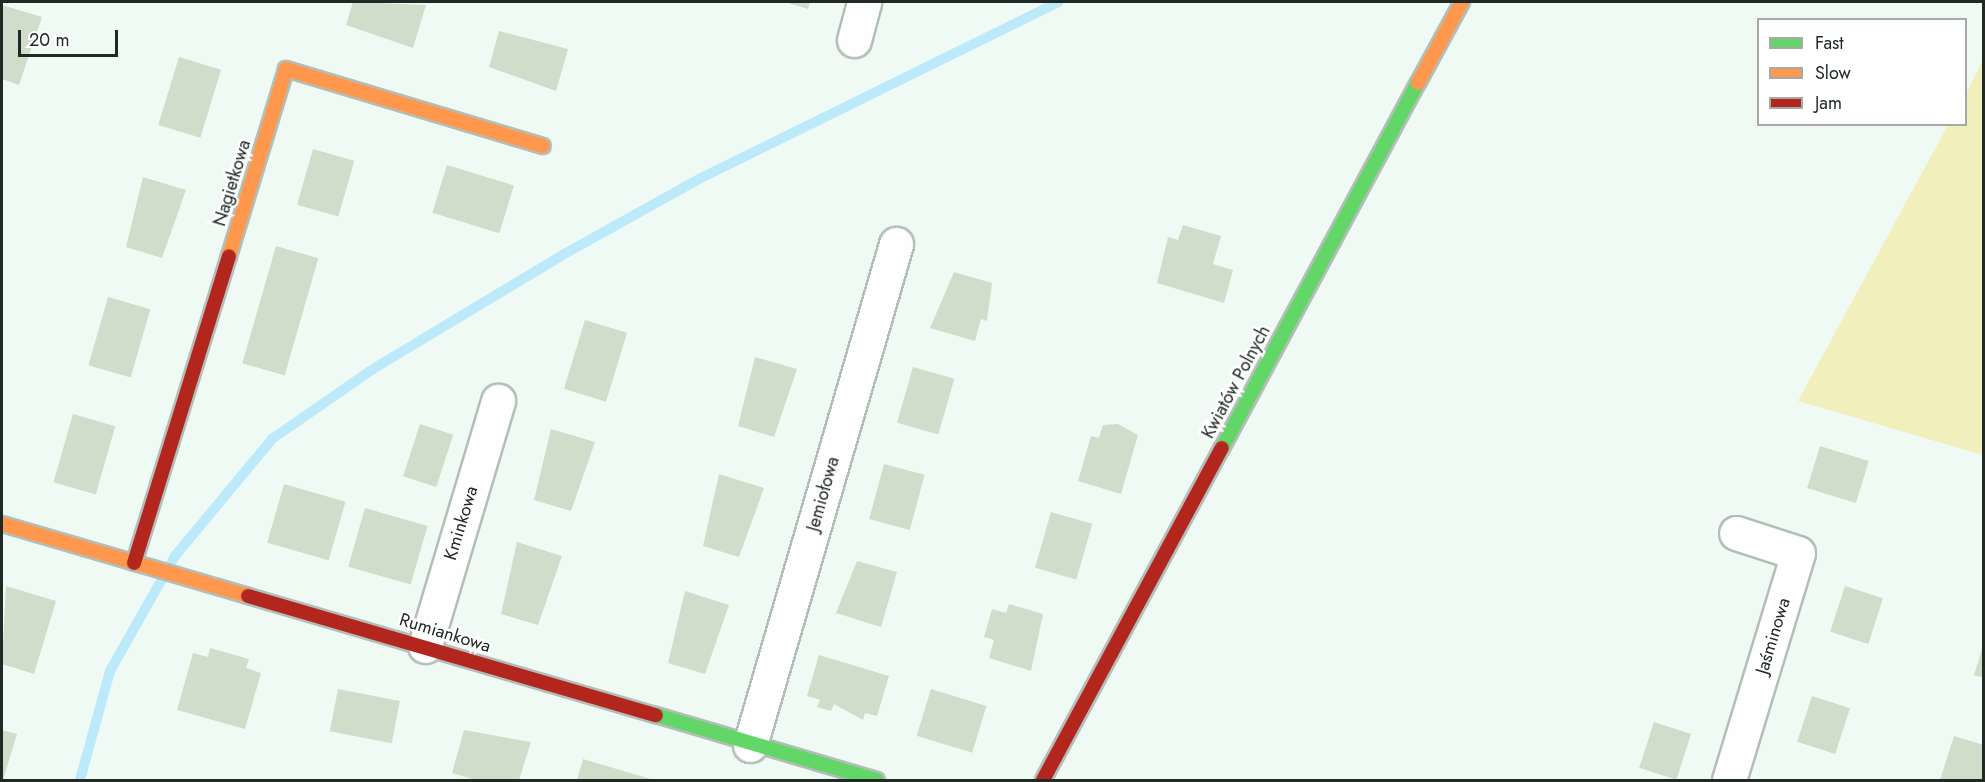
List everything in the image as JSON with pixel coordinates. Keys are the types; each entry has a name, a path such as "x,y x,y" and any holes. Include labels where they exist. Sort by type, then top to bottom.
{"street":[{"path":"854,40 864,2"},
{"name":"Kwiatów Polnych","path":"1043,780 1462,2"},
{"name":"Nagietkowa","path":"134,563 286,69 543,147"},
{"name":"Jemiołowa","path":"750,745 896,244"},
{"name":"Kminkowa","path":"425,646 498,401"},
{"name":"Rumiankowa","path":"2,524 425,646 750,745 877,780"},
{"name":"Jaśminowa","path":"1729,780 1798,553 1736,533"}],"shaded area":[{"path":"1983,60 1983,455 1798,401 1947,126 1967,126 1967,91"}],"building":[{"path":"353,2 426,5 413,48 346,25"},
{"path":"785,2 810,2 808,9"},
{"path":"2,5 42,17 19,85 2,79"},
{"path":"499,31 568,49 556,91 489,67"},
{"path":"179,57 221,70 200,138 158,125"},
{"path":"313,149 354,161 338,217 297,205"},
{"path":"447,165 514,185 499,233 432,213"},
{"path":"143,177 186,190 162,258 126,247"},
{"path":"1183,225 1221,236 1213,264 1233,270 1224,303 1157,283 1168,237 1178,240"},
{"path":"276,246 318,258 285,375 242,363"},
{"path":"954,272 992,283 987,321 981,319 975,341 930,328"},
{"path":"108,297 150,309 131,377 88,365"},
{"path":"585,320 627,333 606,402 564,389"},
{"path":"755,357 797,369 774,437 738,426"},
{"path":"913,367 954,379 938,435 897,423"},
{"path":"73,414 115,426 96,494 53,482"},
{"path":"420,424 453,435 436,487 403,476"},
{"path":"1118,424 1138,435 1121,494 1078,481 1091,436 1099,438 1103,425"},
{"path":"551,429 595,442 571,511 534,500"},
{"path":"1820,446 1869,461 1856,503 1807,488"},
{"path":"884,464 925,475 910,530 869,519"},
{"path":"719,474 764,488 739,557 703,546"},
{"path":"284,484 346,502 329,560 267,543"},
{"path":"365,508 427,526 411,585 348,567"},
{"path":"1051,512 1092,524 1076,580 1035,568"},
{"path":"517,542 562,556 538,625 501,614"},
{"path":"857,561 897,572 881,627 836,613"},
{"path":"6,586 56,601 34,674 2,664"},
{"path":"1845,586 1883,598 1868,644 1830,632"},
{"path":"685,591 729,605 705,674 668,663"},
{"path":"1009,604 1043,614 1031,671 989,658 994,640 984,637 992,609 1006,613"},
{"path":"1984,646 1984,678 1974,675"},
{"path":"210,648 249,659 246,668 261,673 245,729 177,710 193,653 208,657"},
{"path":"819,655 889,676 877,716 865,713 863,720 834,704 831,711 817,707 820,700 807,696"},
{"path":"338,689 400,701 392,743 330,731"},
{"path":"931,689 986,706 972,753 917,736"},
{"path":"1812,696 1850,708 1835,754 1797,742"},
{"path":"1654,722 1691,734 1676,780 1639,768"},
{"path":"2,730 17,734 3,780 2,780"},
{"path":"464,730 531,742 519,780 476,780 452,773"},
{"path":"1954,736 1984,745 1982,780 1940,780"},
{"path":"583,759 654,780 577,780"}],"waterway":[{"path":"80,780 110,671 175,556 272,439 373,369 566,253 701,178 1058,2"}],"traffic: fast":[{"path":"1222,448 1418,83"},
{"path":"656,715 877,780"}],"traffic: slow":[{"path":"1418,83 1462,2"},
{"path":"229,256 286,69 543,146"},
{"path":"2,524 248,596"}],"traffic: jam":[{"path":"134,563 229,256"},
{"path":"1043,780 1222,448"},
{"path":"248,596 656,715"}]}
